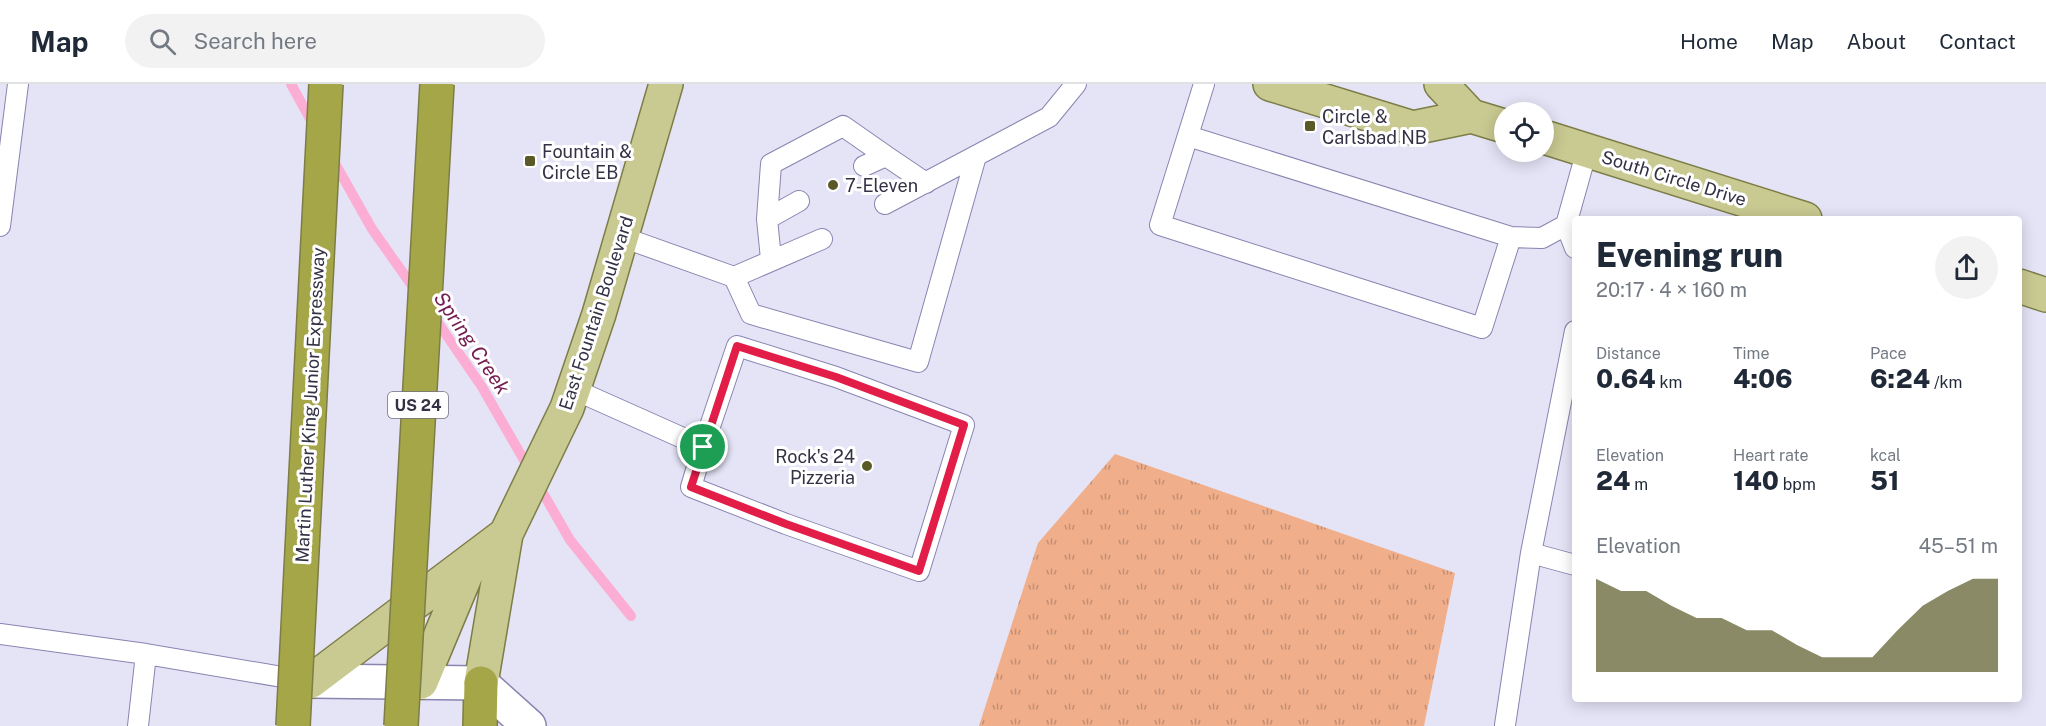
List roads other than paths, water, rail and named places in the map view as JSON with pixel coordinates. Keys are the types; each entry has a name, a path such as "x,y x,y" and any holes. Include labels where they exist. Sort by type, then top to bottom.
{"highway":[{"name":"Martin Luther King Junior Expressway","path":"293,726 326,84"},
{"name":"US 24","path":"401,726 437,84"},
{"path":"280,726 311,681"},
{"path":"480,726 481,683"}],"main road":[{"name":"East Fountain Boulevard","path":"481,683 506,534 570,399 622,237 666,84"},
{"path":"1270,84 1413,128 1471,116 1494,123"},
{"path":"1441,84 1471,116"},
{"name":"South Circle Drive","path":"1554,140 1796,216"},
{"path":"2022,287 2046,295"},
{"name":"East Fountain Boulevard","path":"311,681 506,534"},
{"path":"421,682 473,558"}],"street":[{"path":"311,681 481,683 529,726"}],"lane":[{"path":"0,226 4,160 18,84"},
{"path":"885,204 1049,117 1076,84"},
{"path":"1204,84 1160,225 1482,328 1511,237"},
{"path":"771,259 767,219 771,164 843,126 926,183"},
{"path":"1188,136 1511,237 1542,238 1566,225"},
{"path":"1572,240 1566,225 1587,150"},
{"path":"864,166 886,156"},
{"path":"734,277 751,314 918,362 976,156"},
{"path":"767,219 799,201"},
{"path":"622,237 734,277 771,259 822,239"},
{"path":"737,346 836,377 964,425 919,571 786,524 691,487 703,447 737,346"},
{"path":"1505,725 1531,552 1572,346"},
{"path":"570,399 703,447"},
{"path":"1531,552 1572,564"},
{"path":"0,634 146,654 311,681"},
{"path":"138,726 146,654"}],"waterway":[{"name":"Spring Creek","path":"291,84 314,126"},
{"name":"Spring Creek","path":"332,158 372,229 418,294"},
{"name":"Spring Creek","path":"432,314 482,387 570,540 631,616"}],"place":[{"name":"Circle & Carlsbad NB","path":"1310,126"},
{"name":"Fountain & Circle EB","path":"530,161"},
{"name":"7-Eleven","path":"833,185"},
{"name":"Rock's 24 Pizzeria","path":"867,466"}]}
